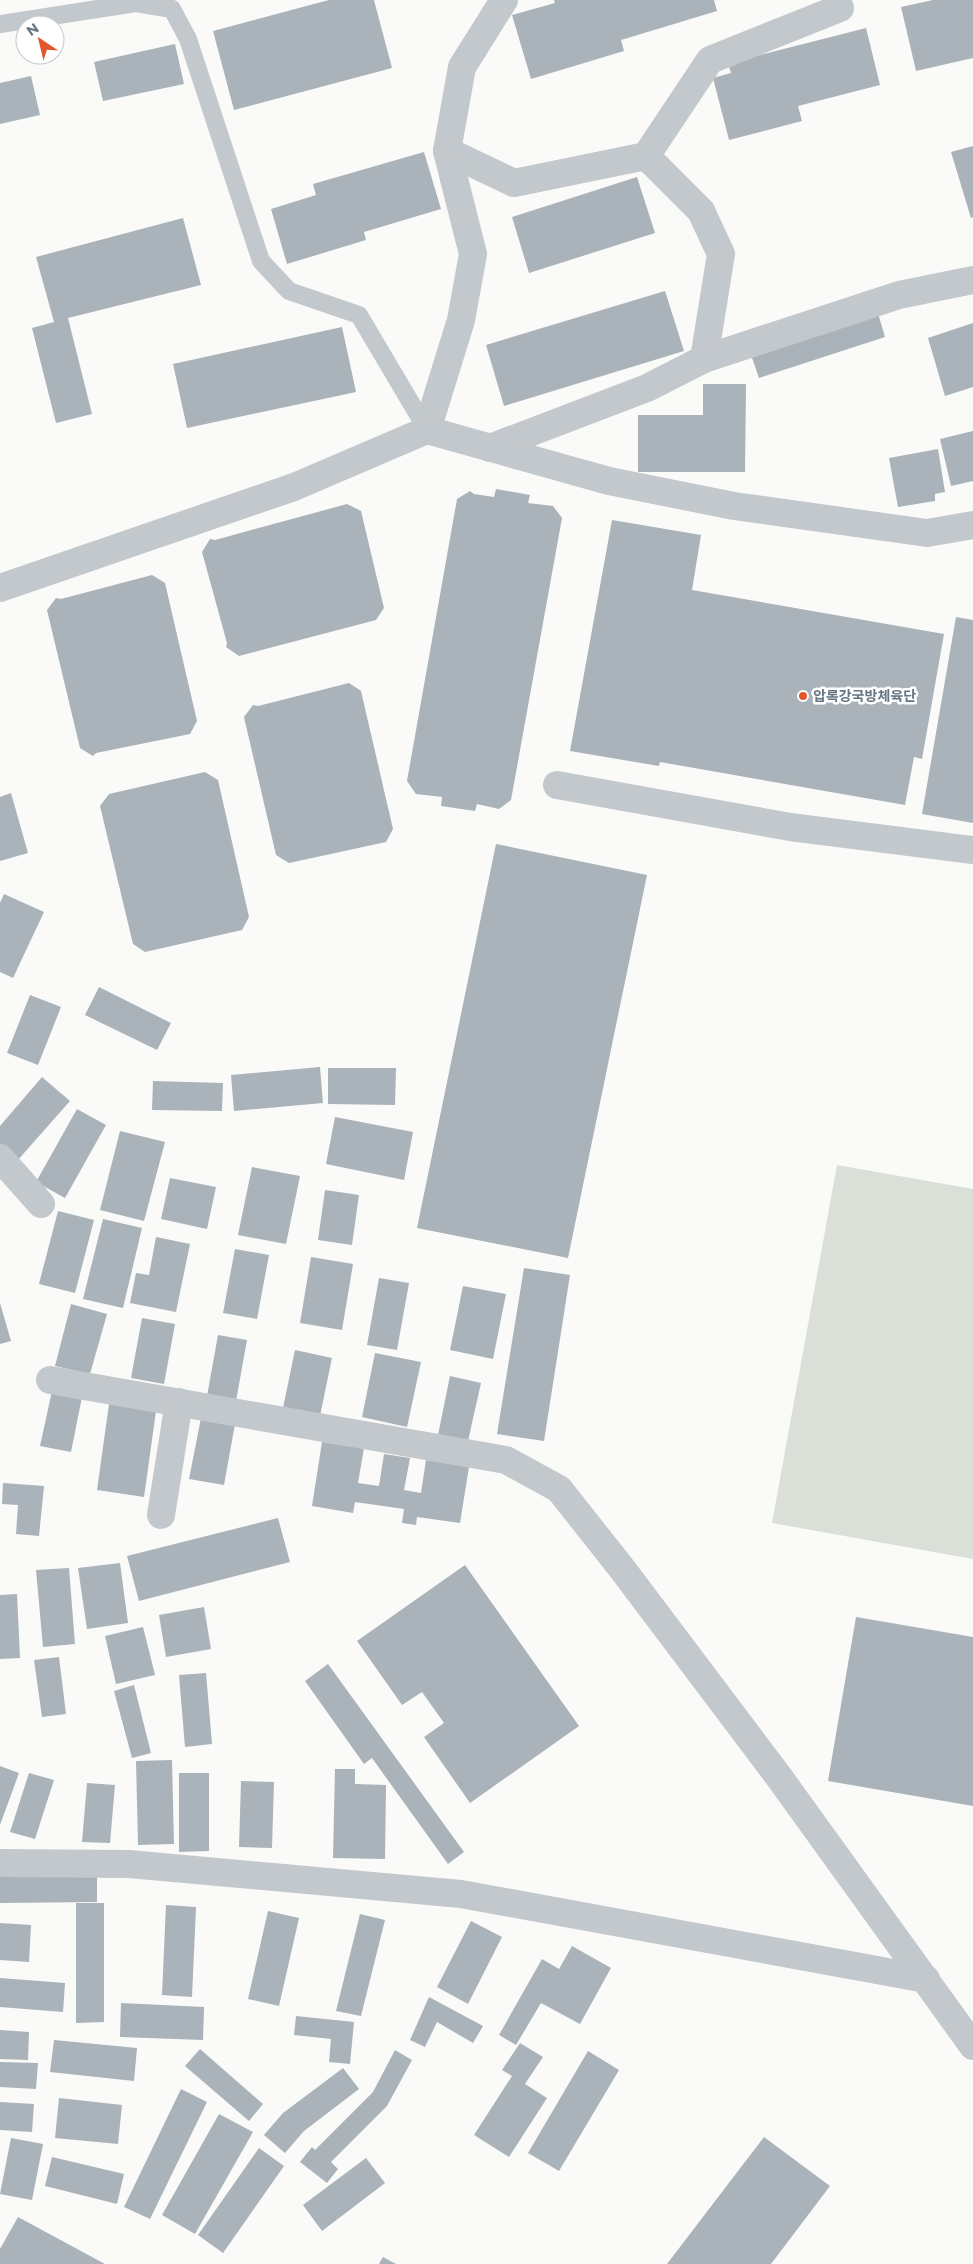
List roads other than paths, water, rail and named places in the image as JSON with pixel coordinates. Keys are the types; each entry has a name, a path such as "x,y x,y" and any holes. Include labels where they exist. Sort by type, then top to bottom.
{"street":[{"path":"427,430 461,320 473,254 448,151 462,67 504,0"},
{"path":"448,151 514,183 646,156 710,60 840,8"},
{"path":"646,156 701,212 721,254 704,359"},
{"path":"490,448 647,388 704,359 900,295 973,280"},
{"path":"0,588 294,487 427,430 609,481 734,506 927,533 973,525"},
{"path":"557,784 790,827 973,850"},
{"path":"0,1158 41,1204"},
{"path":"50,1380 506,1460 559,1489 623,1570 779,1777 973,2046"},
{"path":"160,1515 179,1402"},
{"path":"0,1863 129,1864 461,1894 926,1979"}],"lane":[{"path":"0,24 136,3 172,9 188,39 260,261 288,291 359,314 427,430"}],"place":[{"name":"압록강국방체육단","path":"803,696"}]}
